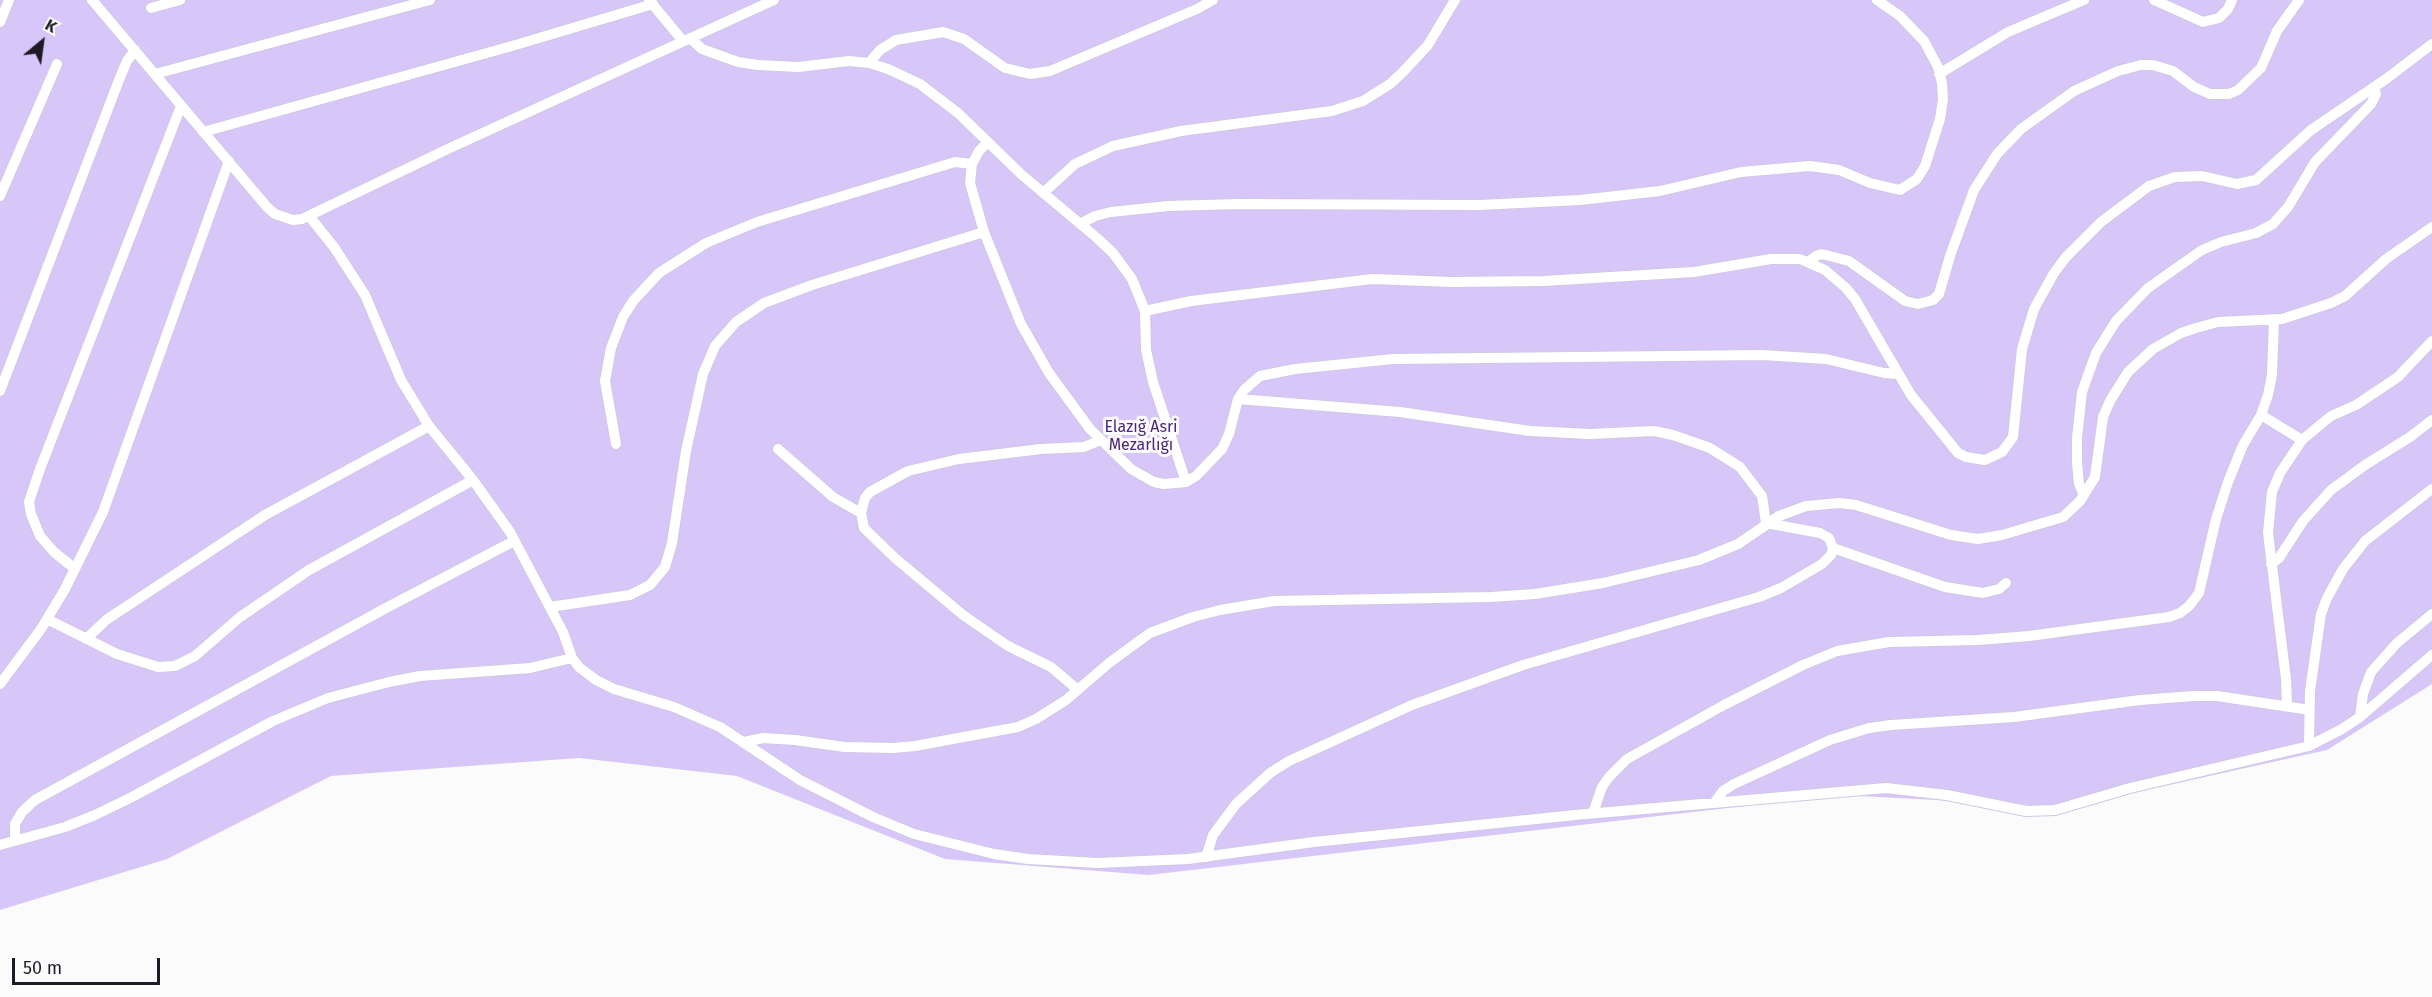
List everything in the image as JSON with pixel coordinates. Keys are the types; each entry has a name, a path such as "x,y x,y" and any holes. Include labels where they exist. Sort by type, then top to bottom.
{"lane":[{"path":"0,22 9,0"},
{"path":"92,0 275,214 293,220 309,216 452,147 774,0"},
{"path":"151,8 180,0"},
{"path":"155,74 430,0"},
{"path":"869,63 880,50 896,40 943,32 964,39 1005,68 1030,74 1050,72 1213,0"},
{"path":"1043,193 1075,164 1113,146 1181,131 1332,111 1363,101 1390,84 1407,68 1441,26 1455,0"},
{"path":"1080,224 1095,216 1111,212 1168,206 1479,205 1580,200 1660,190 1741,172 1810,166 1839,170 1870,183 1900,190 1909,186 1922,173 1935,137 1943,100 1939,74 1932,53 1900,16 1877,0"},
{"path":"1939,74 2008,32 2084,0"},
{"path":"2154,0 2203,22 2218,18 2228,9 2232,0"},
{"path":"1808,262 1822,254 1849,261 1905,302 1918,304 1933,300 1939,294 1974,190 1997,154 2021,129 2074,91 2107,75 2141,65 2153,65 2173,71 2194,87 2210,94 2229,94 2238,90 2261,68 2277,31 2299,0"},
{"path":"203,132 512,46 651,2 687,39 702,49 738,62 798,67 849,61 869,63 897,72 920,84 958,113 1043,193 1113,253 1126,270 1137,289 1145,311 1145,340 1149,366 1186,482"},
{"path":"1145,311 1191,301 1372,279 1452,282 1544,281 1694,272 1772,259 1800,259 1835,278 1855,299 1897,374 1933,424 1958,453 1976,460 1994,457 2002,452 2013,437 2022,349 2034,309 2060,265 2101,222 2149,186 2175,177 2202,176 2237,184 2256,180 2312,130 2432,44"},
{"path":"0,391 119,80 127,61 135,50"},
{"path":"0,196 57,64"},
{"path":"2084,495 2079,484 2077,462 2082,392 2096,353 2110,329 2131,303 2148,288 2202,250 2221,242 2256,233 2273,224 2288,207 2315,162 2371,104 2376,94 2374,87"},
{"path":"75,569 54,552 40,536 29,502 182,106"},
{"path":"988,142 972,164 970,183 984,232 1026,334 1049,373 1089,429 1131,469 1145,479 1164,484 1186,482 1205,469 1222,448 1229,434 1238,399 1244,390 1260,376 1295,369 1393,359 1794,355 1826,359 1897,374"},
{"path":"0,684 47,619 103,512 229,161"},
{"path":"616,444 605,381 610,348 623,316 633,301 659,273 706,243 757,222 955,162 972,164"},
{"path":"309,216 334,247 365,295 401,380 429,426 473,480 514,541 550,607 572,658 587,674 614,689 695,715 744,742 800,780 833,798 914,834 994,854 1062,862 1142,862 1206,857 1314,842 1593,813 1886,788 1947,795 2012,809 2040,811 2068,807 2130,788 2309,746 2360,717 2432,655"},
{"path":"744,742 764,738 853,748 915,746 1018,727 1053,709 1150,633 1220,610 1274,601 1480,598 1570,589 1668,569 1700,560 1738,544 1767,523 1806,506 1839,503 1856,506 1951,536 1978,539 1990,538 2063,517 2084,495 2095,477 2103,417 2118,386 2141,359 2167,340 2196,328 2218,322 2274,319 2315,310 2345,296 2386,259 2432,227"},
{"path":"550,607 630,595 650,585 665,567 672,543 686,451 703,374 715,346 736,322 764,303 812,285 984,232"},
{"path":"1593,813 1602,787 1627,759 1724,705 1803,665 1837,651 1888,642 1960,641 2029,636 2169,617 2180,613 2199,593 2216,519 2228,482 2242,445 2261,415 2272,375 2274,319"},
{"path":"2287,706 2286,680 2268,533 2272,492 2280,473 2302,440 2331,416 2379,391 2398,376 2432,341"},
{"path":"1238,399 1400,411 1530,431 1590,434 1654,431 1673,435 1710,448 1740,467 1762,496 1767,523"},
{"path":"2261,415 2302,440"},
{"path":"2271,564 2279,558 2303,520 2331,490 2347,476 2410,437 2432,420"},
{"path":"86,639 106,620 265,515 429,426"},
{"path":"1078,690 1051,667 1008,646 963,615 895,558 864,528 861,513 865,498 870,492 908,471 971,458 1041,448 1084,447 1101,440"},
{"path":"777,449 833,497 861,513"},
{"path":"47,619 117,654 158,667 175,666 185,662 240,617 309,570 473,480"},
{"path":"2309,746 2310,691 2321,614 2335,583 2366,542 2432,489"},
{"path":"1206,857 1213,836 1236,804 1270,773 1289,761 1412,705 1512,669 1759,597 1781,588 1822,564 1832,555 1833,548 1829,538 1820,532 1767,523"},
{"path":"15,841 15,825 22,812 35,800 376,613 514,541"},
{"path":"1833,548 1945,587 1983,594 1999,589 2006,583"},
{"path":"2360,717 2363,694 2371,672 2397,643 2432,614"},
{"path":"0,845 65,827 95,815 273,721 328,698 399,680 453,673 530,668 572,658"},
{"path":"1715,802 1723,791 1734,784 1830,740 1869,728 2014,717 2170,697 2217,696 2310,710"}],"green space":[{"name":"Elazığ Asri Mezarlığı","path":"0,0 2432,0 2432,684 2327,750 2069,807 1840,795 1149,875 945,859 737,776 579,758 331,776 167,859 0,910"}]}
